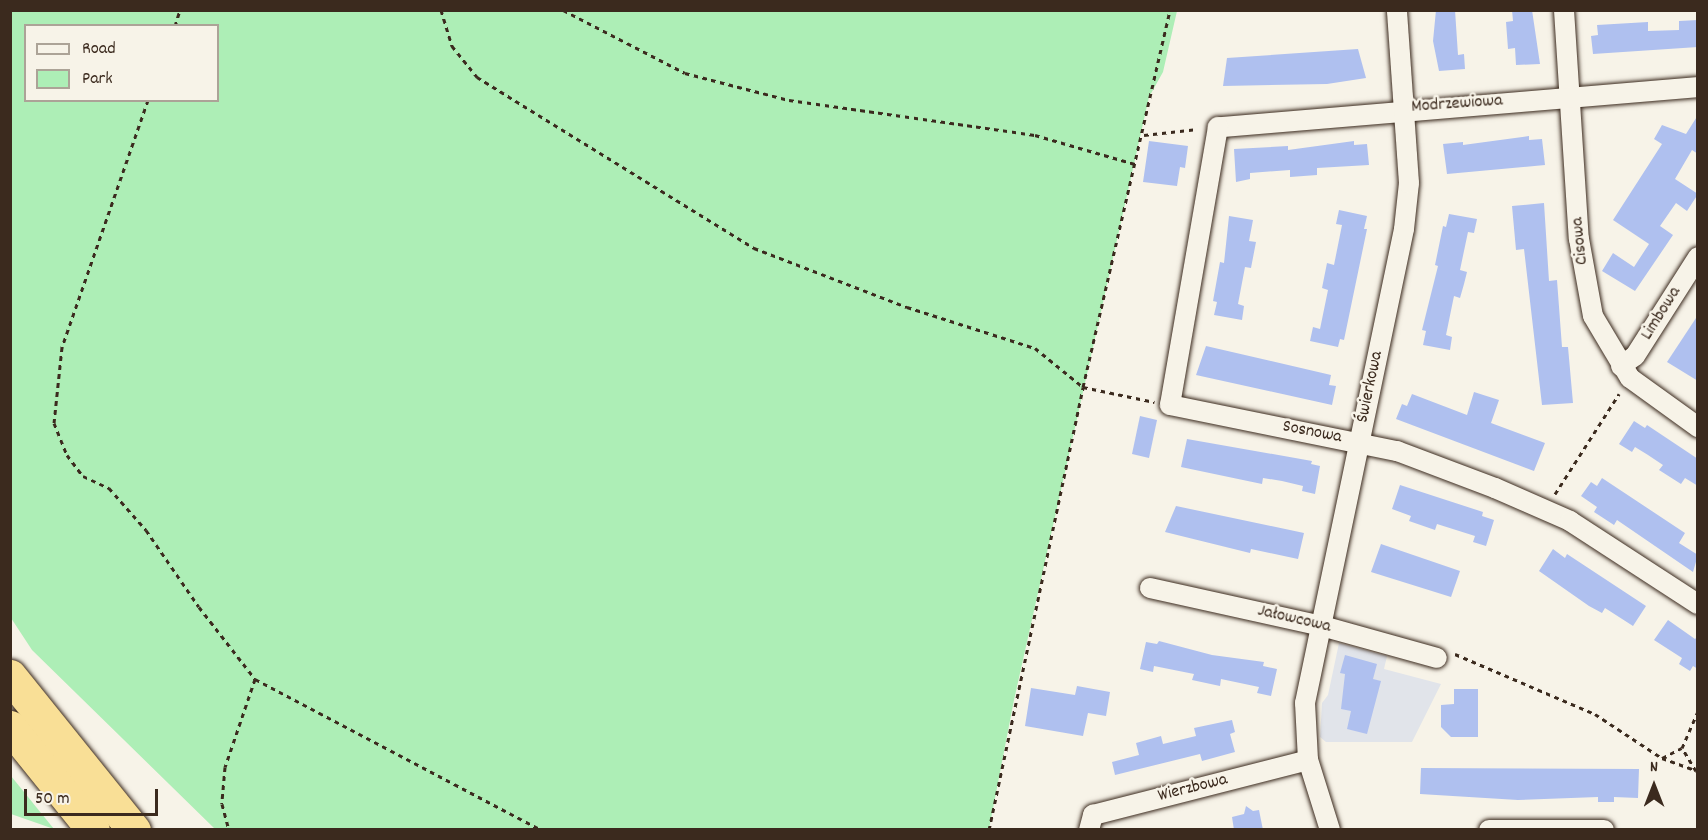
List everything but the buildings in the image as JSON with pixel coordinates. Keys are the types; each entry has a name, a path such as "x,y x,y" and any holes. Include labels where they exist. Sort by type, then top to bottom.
{"highway":[{"path":"10,676 134,830"},
{"path":"10,728 93,830"}],"street":[{"name":"Świerkowa","path":"1330,830 1308,760 1305,703 1404,229 1409,183 1397,10"},
{"name":"Cisowa","path":"1564,10 1572,97 1579,239 1593,316 1626,372 1698,427"},
{"name":"Modrzewiowa","path":"1218,127 1405,109 1698,87"},
{"name":"Sosnowa","path":"1218,127 1170,405 1397,451 1546,508 1698,604"},
{"name":"Limbowa","path":"1626,372 1698,257"},
{"name":"Jałowcowa","path":"1150,588 1322,626 1429,655"},
{"name":"Wierzbowa","path":"1089,830 1093,815 1308,760"},
{"path":"1489,830 1604,830"}],"path":[{"path":"441,10 452,46 477,77 754,248 907,307 1035,348 1083,387 1147,401"},
{"path":"563,10 685,73 789,100 1035,135 1135,164"},
{"path":"989,830 1083,387 1170,10"},
{"path":"147,102 62,347 54,423 67,455 83,476 109,488 146,530 199,607 255,679 541,830"},
{"path":"1143,135 1218,127"},
{"path":"1546,508 1626,372"},
{"path":"1429,655 1428,646 1451,652 1595,714 1662,758 1697,771"},
{"path":"230,830 222,804 225,767 255,679"},
{"path":"1662,758 1682,748 1698,711"},
{"path":"1682,748 1697,771"}],"shaded area":[{"path":"1339,643 1387,656 1384,669 1441,684 1412,742 1326,742 1320,737 1322,703 1328,695"}],"green space":[{"path":"11,10 1177,11 1163,72 1149,97 1014,700 989,829 215,829 32,650 11,618"},
{"path":"11,776 54,829 11,814"}]}
